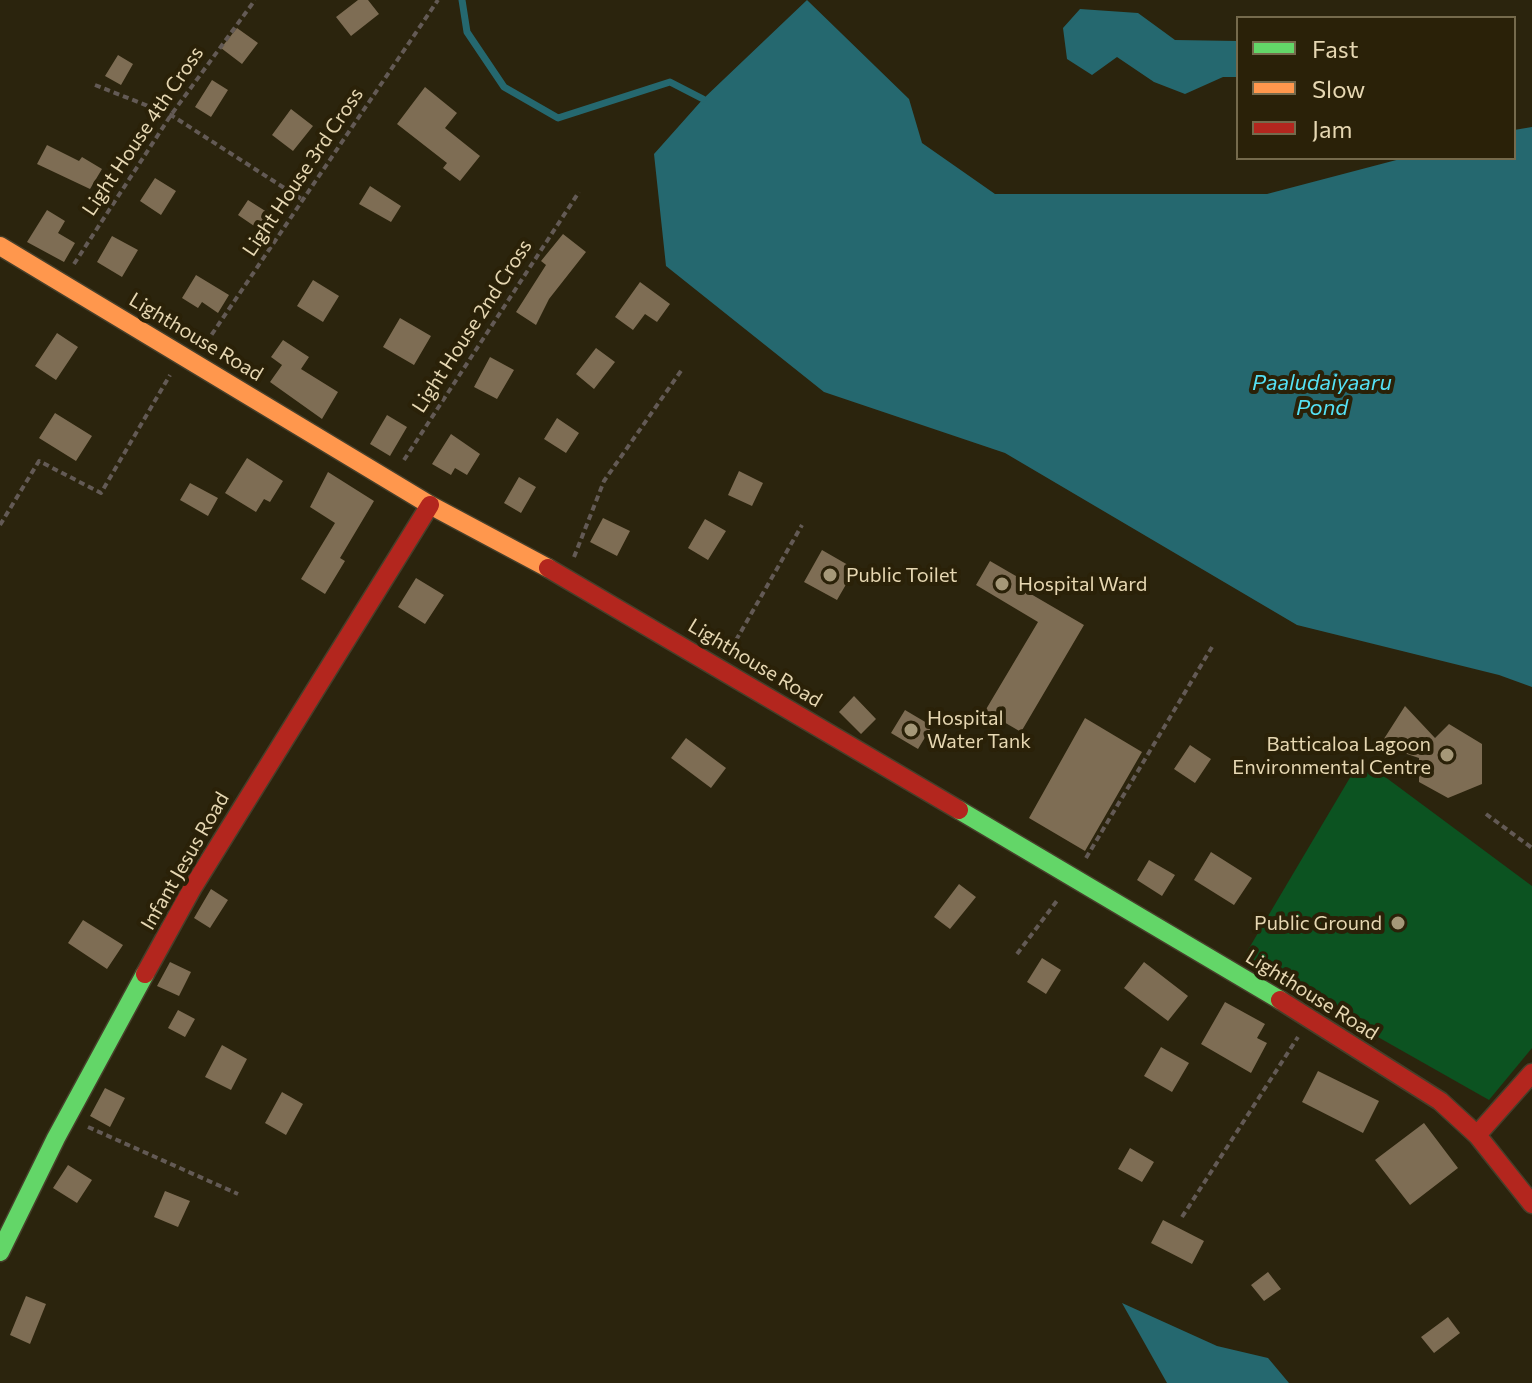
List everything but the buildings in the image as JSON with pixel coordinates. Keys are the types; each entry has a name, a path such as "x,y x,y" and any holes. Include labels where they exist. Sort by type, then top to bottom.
{"street":[{"name":"Lighthouse Road","path":"0,246 430,505 566,578 1310,1018 1440,1101 1477,1135 1532,1204"},
{"name":"Infant Jesus Road","path":"0,1252 68,1118 193,887 430,505"},
{"path":"1477,1135 1532,1073"}],"path":[{"name":"Light House 4th Cross","path":"62,283 171,115 255,0"},
{"name":"Light House 3rd Cross","path":"0,525 39,461 101,493 188,358 303,200 438,0"},
{"path":"95,85 171,115 303,200"},
{"name":"Light House 2nd Cross","path":"391,479 579,192"},
{"path":"566,578 604,481 683,368"},
{"path":"720,668 802,525"},
{"path":"1017,954 1075,878 1212,647"},
{"path":"1486,814 1532,848"},
{"path":"1182,1217 1310,1018"},
{"path":"68,1118 238,1194"}],"green space":[{"name":"Public Ground","path":"1361,759 1532,886 1532,1048 1489,1100 1242,960"}],"water":[{"name":"Paaludaiyaaru Pond","path":"807,0 909,99 922,143 995,194 1267,194 1396,160 1516,160 1516,130 1532,127 1532,687 1499,675 1297,625 1005,453 824,392 666,266 654,154 703,99"},
{"path":"1080,9 1138,13 1175,40 1236,41 1236,77 1223,77 1185,94 1154,82 1117,57 1092,75 1067,59 1063,28"},
{"path":"1122,1303 1217,1346 1268,1358 1289,1383 1167,1383"}],"waterway":[{"path":"462,0 467,32 504,87 558,118 670,82 703,99"}],"traffic: fast":[{"path":"959,810 1280,1000"},
{"path":"0,1252 56,1138 145,974"}],"traffic: slow":[{"path":"0,246 430,505 548,568"}],"traffic: jam":[{"path":"145,974 193,887 430,505"},
{"path":"548,568 959,810"},
{"path":"1280,1000 1440,1101 1477,1135"},
{"path":"1532,1073 1477,1135 1532,1204"}],"place":[{"name":"Public Toilet","path":"830,575"},
{"name":"Hospital Ward","path":"1002,584"},
{"name":"Hospital Water Tank","path":"911,730"},
{"name":"Batticaloa Lagoon Environmental Centre","path":"1447,755"},
{"name":"Public Ground","path":"1398,923"}]}
